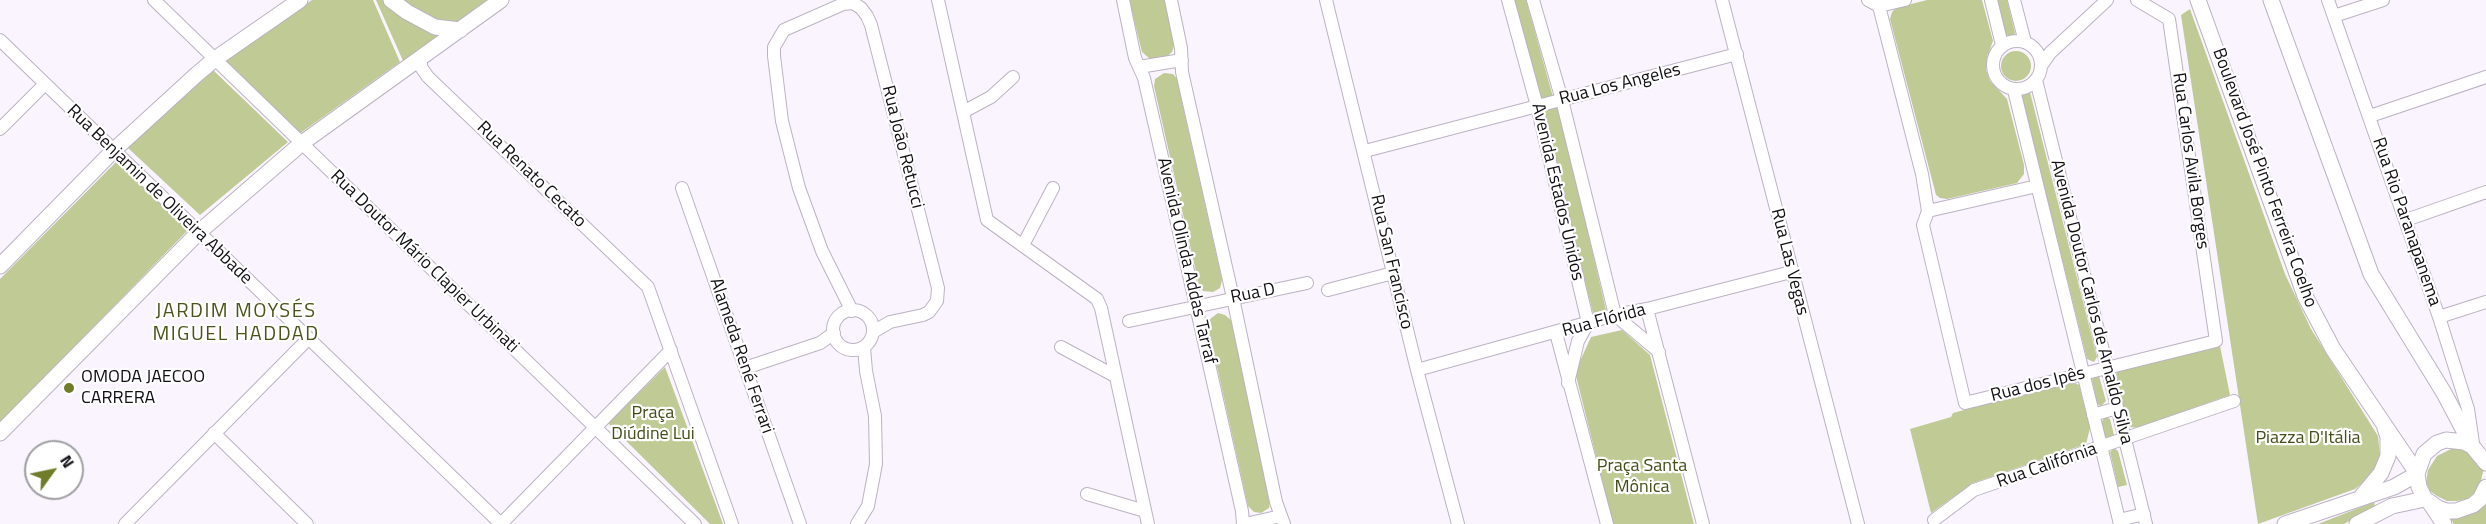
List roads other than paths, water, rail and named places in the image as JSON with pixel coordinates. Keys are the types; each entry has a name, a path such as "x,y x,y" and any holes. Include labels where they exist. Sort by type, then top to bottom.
{"main road":[{"path":"0,266 113,151 215,59 300,0"},
{"path":"391,0 406,12 435,27 460,30"},
{"path":"0,433 198,233 302,143 501,0"},
{"name":"Boulevard José Pinto Ferreira Coelho","path":"2198,0 2305,297 2333,349 2417,474 2419,487 2444,524"},
{"path":"2271,0 2371,274 2479,451"},
{"path":"2355,501 2382,473 2388,456 2388,437 2384,423"},
{"path":"2285,524 2394,487 2417,474 2424,454 2437,443 2455,440 2479,451"},
{"path":"2356,524 2392,506 2428,501 2447,511 2465,509 2480,499 2486,487"}],"street":[{"name":"Rua Doutor Mário Clapier Urbinati","path":"154,0 695,524"},
{"path":"938,0 987,220 1096,299 1104,316 1148,524"},
{"name":"Avenida Olinda Addas Tarraf","path":"1123,0 1135,58 1144,78 1244,524"},
{"name":"Avenida Olinda Addas Tarraf","path":"1170,0 1182,60 1182,72 1282,520"},
{"name":"Rua San Francisco","path":"1326,0 1365,151 1416,370 1458,524"},
{"name":"Avenida Estados Unidos","path":"1508,0 1538,106 1588,322"},
{"name":"Avenida Estados Unidos","path":"1533,0 1562,100 1615,315"},
{"name":"Rua Las Vegas","path":"1722,0 1858,524"},
{"path":"1905,0 1874,3 1922,174 1928,212 2037,186"},
{"path":"1991,0 2002,45"},
{"path":"2014,0 2025,42 2037,52 2041,66"},
{"path":"2025,42 2009,42 2002,45 1994,57 1993,71 2000,84 2014,90 2030,86 2036,80 2041,66 2050,53 2107,0"},
{"name":"Rua Carlos Avila Borges","path":"2138,0 2169,19 2216,341"},
{"name":"Rua Rio Paranapanema","path":"2328,0 2439,317 2479,451"},
{"path":"2334,16 2384,0"},
{"name":"Rua João Retucci","path":"848,312 808,220 799,188 782,121 774,47 784,30 843,4 853,3 861,8 871,25 938,288 934,307 923,315 890,322"},
{"name":"Rua Benjamin de Oliveira Abbade","path":"0,40 501,524"},
{"path":"2037,52 2050,53"},
{"name":"Rua Los Angeles","path":"1365,151 1737,54"},
{"name":"Rua Renato Cecato","path":"421,59 422,67 428,77 648,287 671,350"},
{"path":"1139,68 1182,60"},
{"path":"963,112 990,97 1013,76"},
{"path":"2370,116 2486,77"},
{"name":"Avenida Doutor Carlos de Arnaldo Silva","path":"2036,80 2145,519"},
{"path":"0,129 45,84"},
{"name":"Avenida Doutor Carlos de Arnaldo Silva","path":"2014,90 2119,522"},
{"name":"Alameda René Ferrari","path":"682,188 800,524"},
{"path":"1023,245 1053,188"},
{"path":"2406,220 2486,192"},
{"name":"Rua dos Ipês","path":"1928,212 1923,225 1965,403 2216,341"},
{"name":"Rua Flórida","path":"1416,370 1556,333 1588,322 1791,272"},
{"path":"1328,290 1393,273"},
{"name":"Rua D","path":"1129,321 1307,283"},
{"path":"2439,317 2486,302"},
{"path":"1647,309 1703,524"},
{"path":"848,312 862,313 869,319 873,332 870,341 859,348 845,348 836,338 836,321 848,312"},
{"path":"1615,315 1659,352"},
{"path":"869,319 890,322"},
{"path":"873,332 890,322"},
{"path":"1568,383 1578,341 1588,322"},
{"path":"1556,333 1607,524"},
{"path":"125,524 309,338"},
{"path":"745,368 836,338"},
{"path":"1061,347 1115,376"},
{"path":"857,524 868,506 876,464 875,416 859,348"},
{"path":"501,524 671,350 732,524"},
{"name":"Rua Califórnia","path":"1934,520 1974,490 2234,401"},
{"path":"2093,415 2117,408"},
{"path":"214,433 307,524"},
{"path":"1087,494 1145,511"},
{"path":"2119,522 2145,519"},
{"path":"1244,524 1282,520"}],"place":[{"name":"OMODA JAECOO CARRERA","path":"69,388"}],"district":[{"name":"JARDIM MOYSÉS MIGUEL HADDAD","path":"236,324"}],"park label":[{"name":"Praça Diúdine Lui","path":"653,424"},
{"name":"Piazza D'Itália","path":"2308,439"},
{"name":"Praça Santa Mônica","path":"1642,477"}]}
